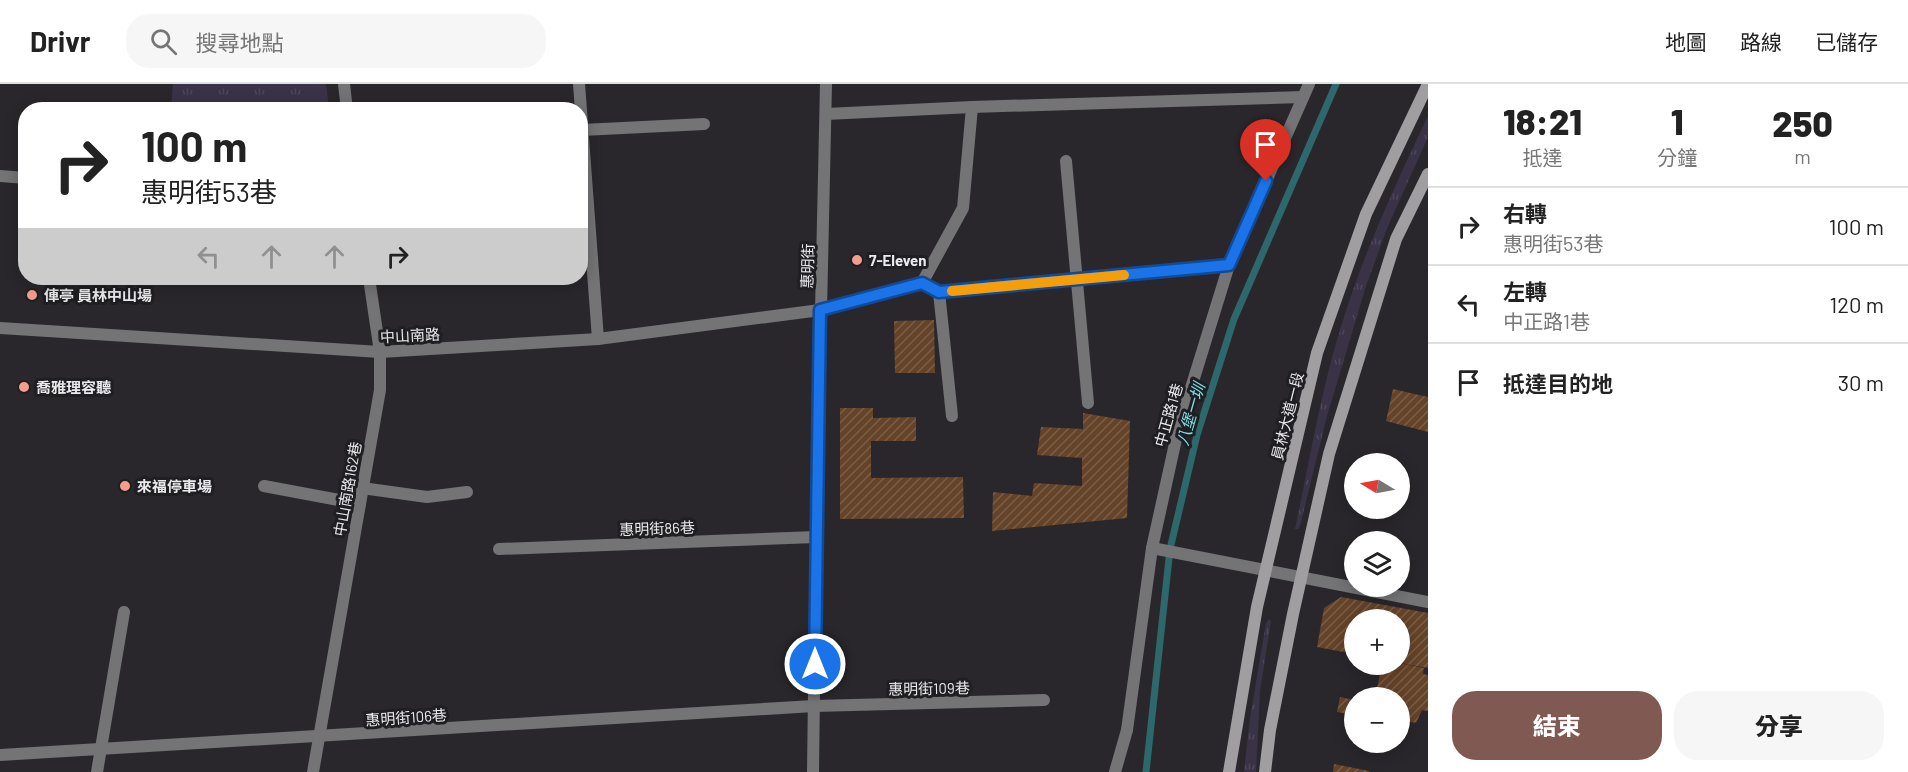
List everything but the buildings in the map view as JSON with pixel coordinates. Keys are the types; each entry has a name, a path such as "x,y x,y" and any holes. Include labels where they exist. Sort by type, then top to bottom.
{"main road":[{"name":"員林大道一段","path":"1229,772 1266,569 1317,353 1366,214 1428,84"},
{"path":"1265,772 1270,730 1329,454 1396,239 1428,174"}],"street":[{"path":"344,84 346,102"},
{"path":"579,84 580,102"},
{"name":"惠明街","path":"813,772 826,84"},
{"name":"中正路1巷","path":"1124,772 1127,730 1178,430 1229,265 1310,84"},
{"path":"826,114 1303,97"},
{"path":"972,107 963,208 922,283 939,292 1229,265"},
{"path":"588,130 704,124"},
{"path":"1066,162 1089,403"},
{"path":"0,176 18,177"},
{"path":"588,208 598,339"},
{"name":"中山南路","path":"0,328 380,352 598,339 820,310 922,283"},
{"name":"中山南路162巷","path":"313,772 380,390 380,352 370,285"},
{"path":"939,292 952,416"},
{"path":"264,486 360,504"},
{"path":"362,488 427,497 467,492"},
{"name":"惠明街86巷","path":"499,549 816,537"},
{"path":"1156,549 1428,602"},
{"path":"97,772 124,612"},
{"name":"惠明街109巷","path":"814,706 1044,700"},
{"name":"惠明街106巷","path":"0,755 814,706"},
{"path":"1115,772 1127,730"}],"green space":[{"path":"173,84 326,84 328,102 172,102"},
{"path":"1428,116 1428,137 1388,226 1366,286 1327,416 1300,526 1295,529 1325,385 1347,308 1378,225"},
{"path":"1269,619 1271,621 1260,691 1256,772 1244,772 1250,718 1266,623"}],"waterway":[{"name":"八堡一圳","path":"1146,772 1170,549 1197,435 1234,319 1336,84"}],"slow traffic":[{"path":"952,291 1124,275"}],"place":[{"name":"7-Eleven","path":"857,260"},
{"name":"俥亭 員林中山場","path":"32,295"},
{"name":"喬雅理容聽","path":"24,387"},
{"name":"來福停車場","path":"125,486"}],"route":[{"path":"815,664 820,310 922,283 939,292 1229,265 1266,181"}]}
